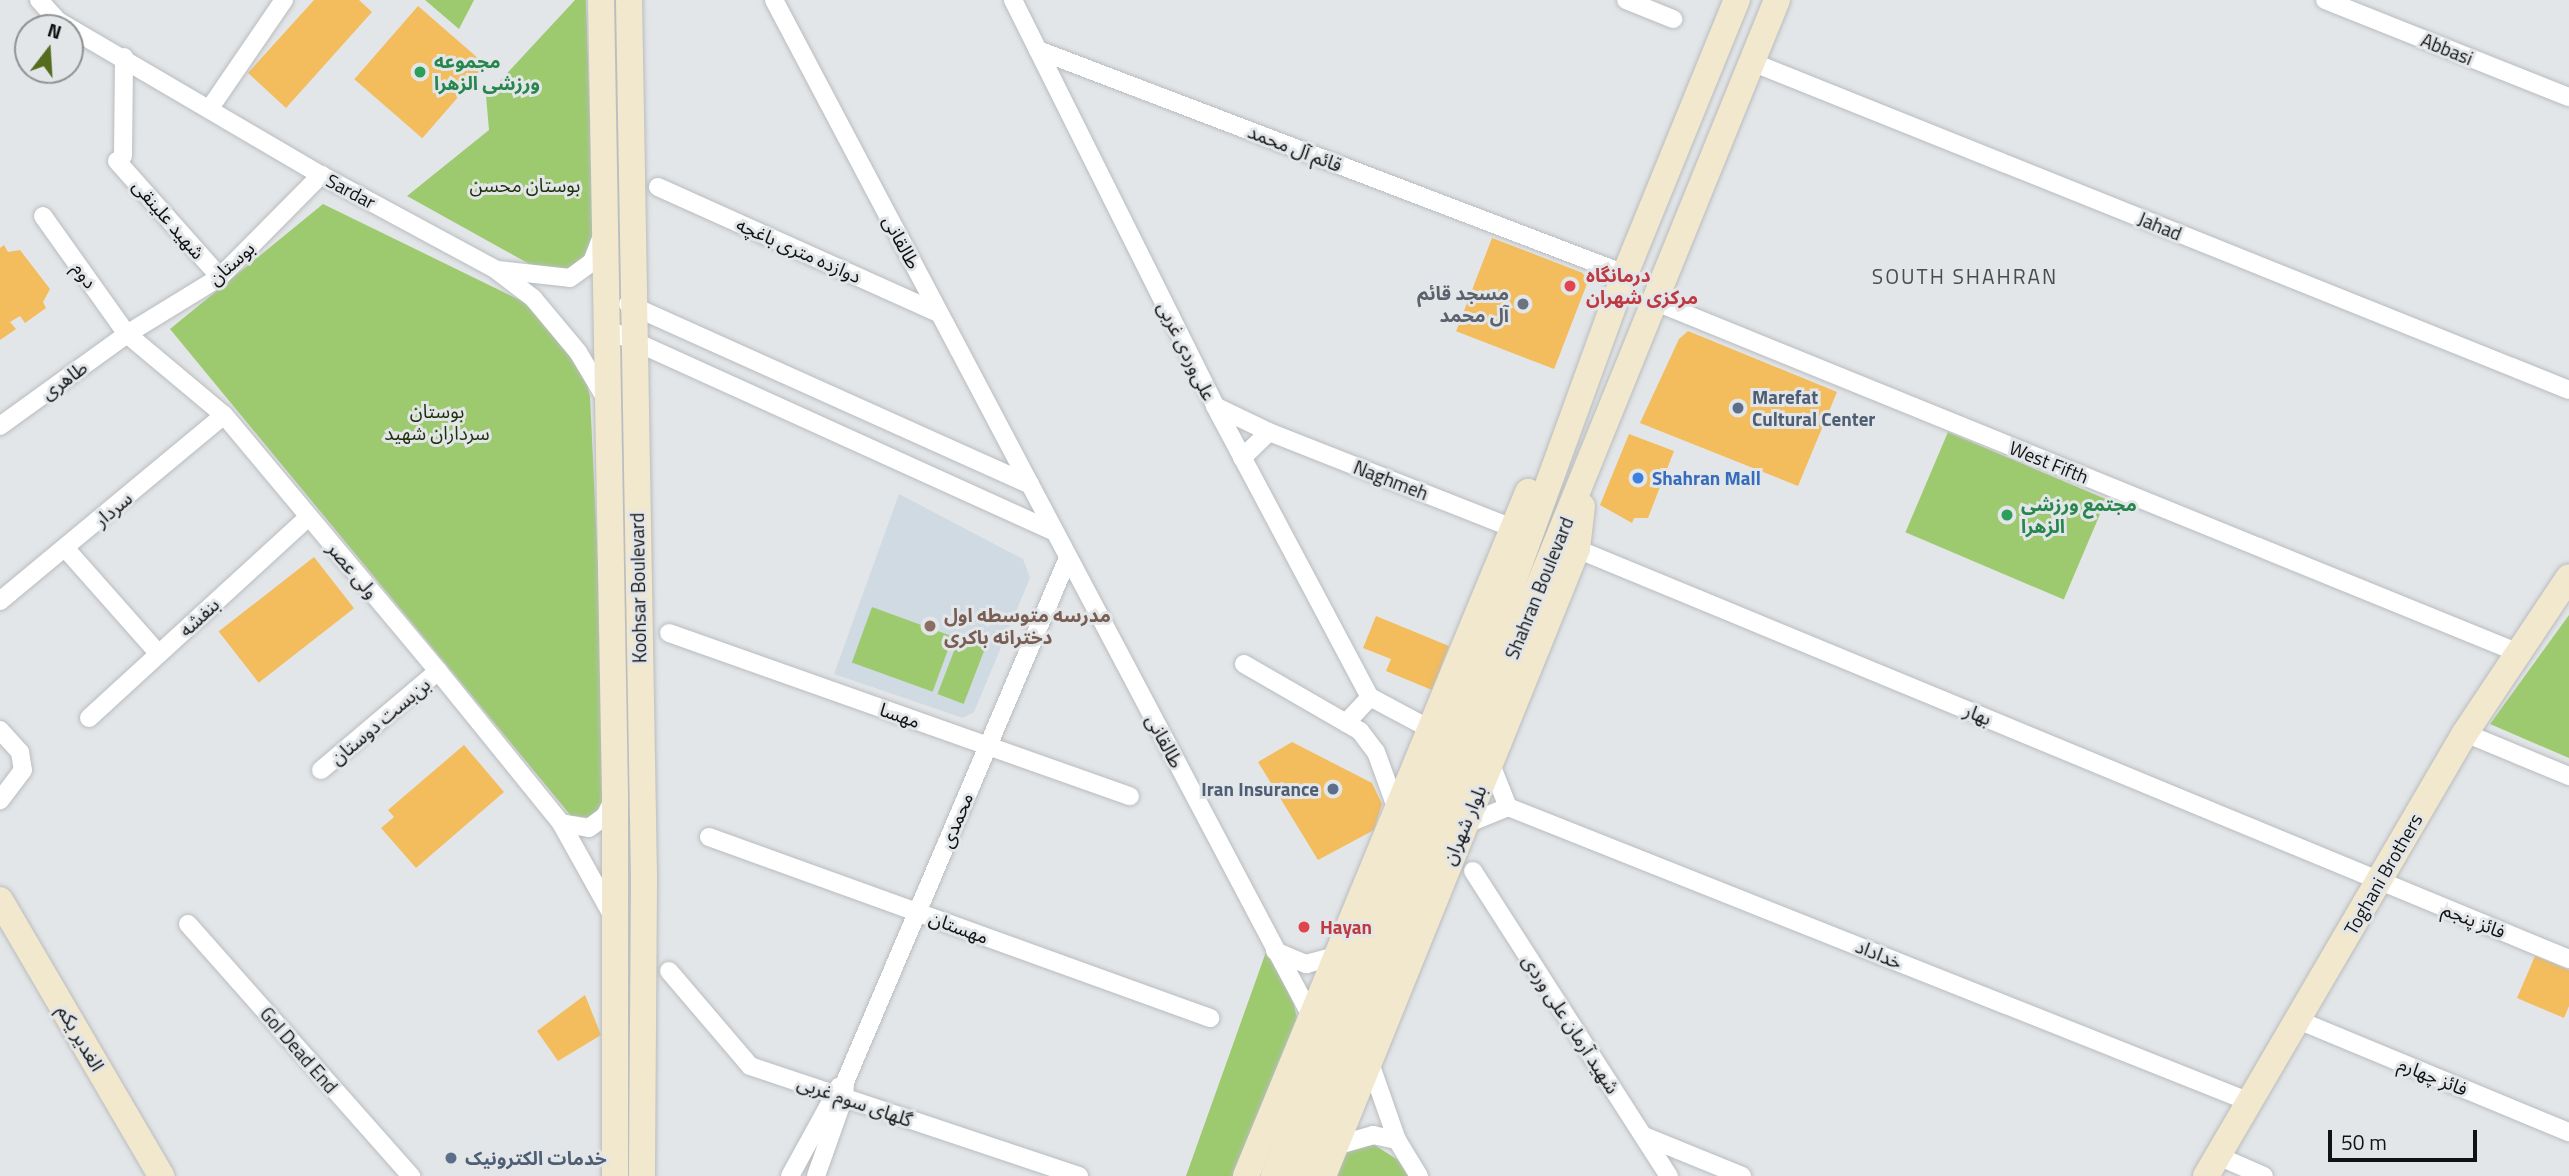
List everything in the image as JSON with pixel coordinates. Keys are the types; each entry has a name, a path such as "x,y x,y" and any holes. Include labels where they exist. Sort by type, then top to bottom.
{"main road":[{"name":"Koohsar Boulevard","path":"601,0 604,291 615,795 615,1176"},
{"name":"Koohsar Boulevard","path":"629,0 632,306 644,881 642,1176"},
{"name":"Shahran Boulevard","path":"1274,1176 1559,456 1625,274 1737,0"},
{"name":"Shahran Boulevard","path":"1299,1176 1777,0"},
{"name":"Shahran Boulevard","path":"1246,1176 1333,957 1513,528 1530,489 1559,456"},
{"name":"بلوار شهران","path":"1323,1176 1577,549 1587,470"},
{"name":"Toghani Brothers","path":"2212,1166 2465,733 2569,578"},
{"name":"الغدیر یکم","path":"0,900 161,1176"}],"street":[{"name":"Sardar","path":"39,0 58,21 124,57 321,175 495,269 533,298 578,352 606,400"},
{"path":"210,108 284,0"},
{"name":"طالقانی","path":"774,0 1310,1014"},
{"name":"علی‌وردی غربی","path":"1013,0 1215,406 1370,697"},
{"path":"1626,0 1673,19"},
{"name":"Abbasi","path":"2325,0 2569,97"},
{"name":"قائم آل محمد","path":"1038,50 1625,274"},
{"name":"شهید علینقی","path":"124,57 120,158 220,277"},
{"name":"Jahad","path":"1752,62 2569,390"},
{"name":"بوستان","path":"127,334 220,277 321,175"},
{"name":"دوازده متری باغچه","path":"658,187 939,313"},
{"name":"دوم","path":"43,216 127,334"},
{"name":"Sardar","path":"495,269 570,278 592,262 603,233"},
{"path":"604,291 1030,485"},
{"name":"West Fifth","path":"1656,302 2519,653"},
{"path":"605,328 1054,532"},
{"name":"ولی عصر","path":"127,334 224,415 439,671 561,823 616,926"},
{"name":"طاهری","path":"0,426 127,334"},
{"name":"Naghmeh","path":"1215,406 1269,432 1513,528"},
{"name":"سردار","path":"0,601 224,415"},
{"path":"1242,458 1269,432"},
{"name":"بنفشه","path":"89,718 308,517"},
{"path":"66,548 159,654"},
{"name":"بهار","path":"1577,549 1655,579 2378,881"},
{"name":"محمدی","path":"840,1091 1068,558"},
{"name":"مهسا","path":"670,633 1130,796"},
{"path":"1244,664 1360,731 1376,752 1396,807"},
{"name":"بن‌بست دوستان","path":"321,771 439,671"},
{"path":"1346,723 1370,697 1428,728"},
{"path":"0,730 20,752 23,770 0,800"},
{"path":"2465,733 2569,776"},
{"path":"1464,825 1502,809 1490,762"},
{"path":"561,823 589,828 599,822 615,795"},
{"name":"خداداد","path":"1502,809 2250,1102"},
{"name":"مهستان","path":"709,837 1210,1018"},
{"name":"شهید آرمان علی وردی","path":"1473,872 1669,1176"},
{"name":"فائز پنجم","path":"2378,881 2569,959"},
{"name":"Gol Dead End","path":"188,923 411,1176"},
{"path":"1275,951 1306,964 1333,957"},
{"name":"گلهای سوم غربی","path":"669,971 750,1066 840,1091 1079,1176"},
{"name":"فائز چهارم","path":"2298,1020 2569,1132"},
{"path":"1370,1063 1397,1140 1419,1176"},
{"path":"790,1176 840,1091"},
{"path":"817,1176 840,1091"},
{"path":"1335,1146 1373,1135 1397,1140"},
{"path":"1644,1136 1742,1176"},
{"path":"2212,1166 2264,1176"}],"shaded area":[{"name":"مدرسه متوسطه اول دخترانه باکری","path":"899,494 1023,559 1030,578 974,712 963,718 834,674"}],"green space":[{"path":"425,0 474,0 459,29"},
{"name":"بوستان محسن","path":"575,0 586,0 594,243 578,268 542,271 407,196 489,130 486,96"},
{"name":"بوستان سرداران شهید","path":"323,204 526,303 584,373 590,396 604,691 605,798 594,818 571,816 170,329"},
{"name":"مجتمع ورزشی الزهرا","path":"1948,432 2106,499 2064,600 1905,532"},
{"path":"872,607 953,636 933,692 852,662"},
{"path":"2569,615 2569,758 2490,724"},
{"path":"959,638 985,648 964,704 937,694"},
{"path":"1266,952 1293,1000 1298,1023 1239,1176 1186,1176"},
{"path":"1373,1144 1398,1160 1408,1176 1332,1176 1350,1147"}],"building":[{"path":"314,0 359,0 372,12 286,108 248,73"},
{"name":"مجموعه ورزشی الزهرا","path":"418,6 486,65 422,138 354,79"},
{"name":"مسجد قائم آل محمد","path":"1492,238 1590,276 1554,369 1456,331"},
{"path":"4,245 8,252 20,250 50,289 43,302 46,308 25,323 20,316 10,322 16,329 0,340 0,248"},
{"name":"Marefat Cultural Center","path":"1688,331 1837,392 1798,486 1640,423 1679,339"},
{"name":"Shahran Mall","path":"1629,434 1674,451 1648,518 1634,518 1632,523 1600,505"},
{"path":"314,557 354,608 259,683 219,631"},
{"path":"1376,616 1449,646 1432,690 1386,671 1391,659 1363,648"},
{"path":"1292,742 1372,783 1382,804 1374,830 1318,860 1258,762"},
{"path":"464,745 504,792 416,868 381,828 394,817 388,810"},
{"path":"2535,956 2569,970 2569,1006 2564,1018 2517,998"},
{"path":"585,995 601,1035 558,1061 537,1031"}],"place":[{"name":"مجموعه ورزشی الزهرا","path":"420,72"},
{"name":"درمانگاه مرکزی شهران","path":"1570,286"},
{"name":"مسجد قائم آل محمد","path":"1523,304"},
{"name":"Marefat Cultural Center","path":"1738,408"},
{"name":"Shahran Mall","path":"1638,478"},
{"name":"مجتمع ورزشی الزهرا","path":"2007,515"},
{"name":"مدرسه متوسطه اول دخترانه باکری","path":"930,626"},
{"name":"Iran Insurance","path":"1333,789"},
{"name":"Hayan","path":"1304,927"},
{"name":"خدمات الکترونیک","path":"451,1158"}],"district":[{"name":"SOUTH SHAHRAN","path":"1965,276"}]}
